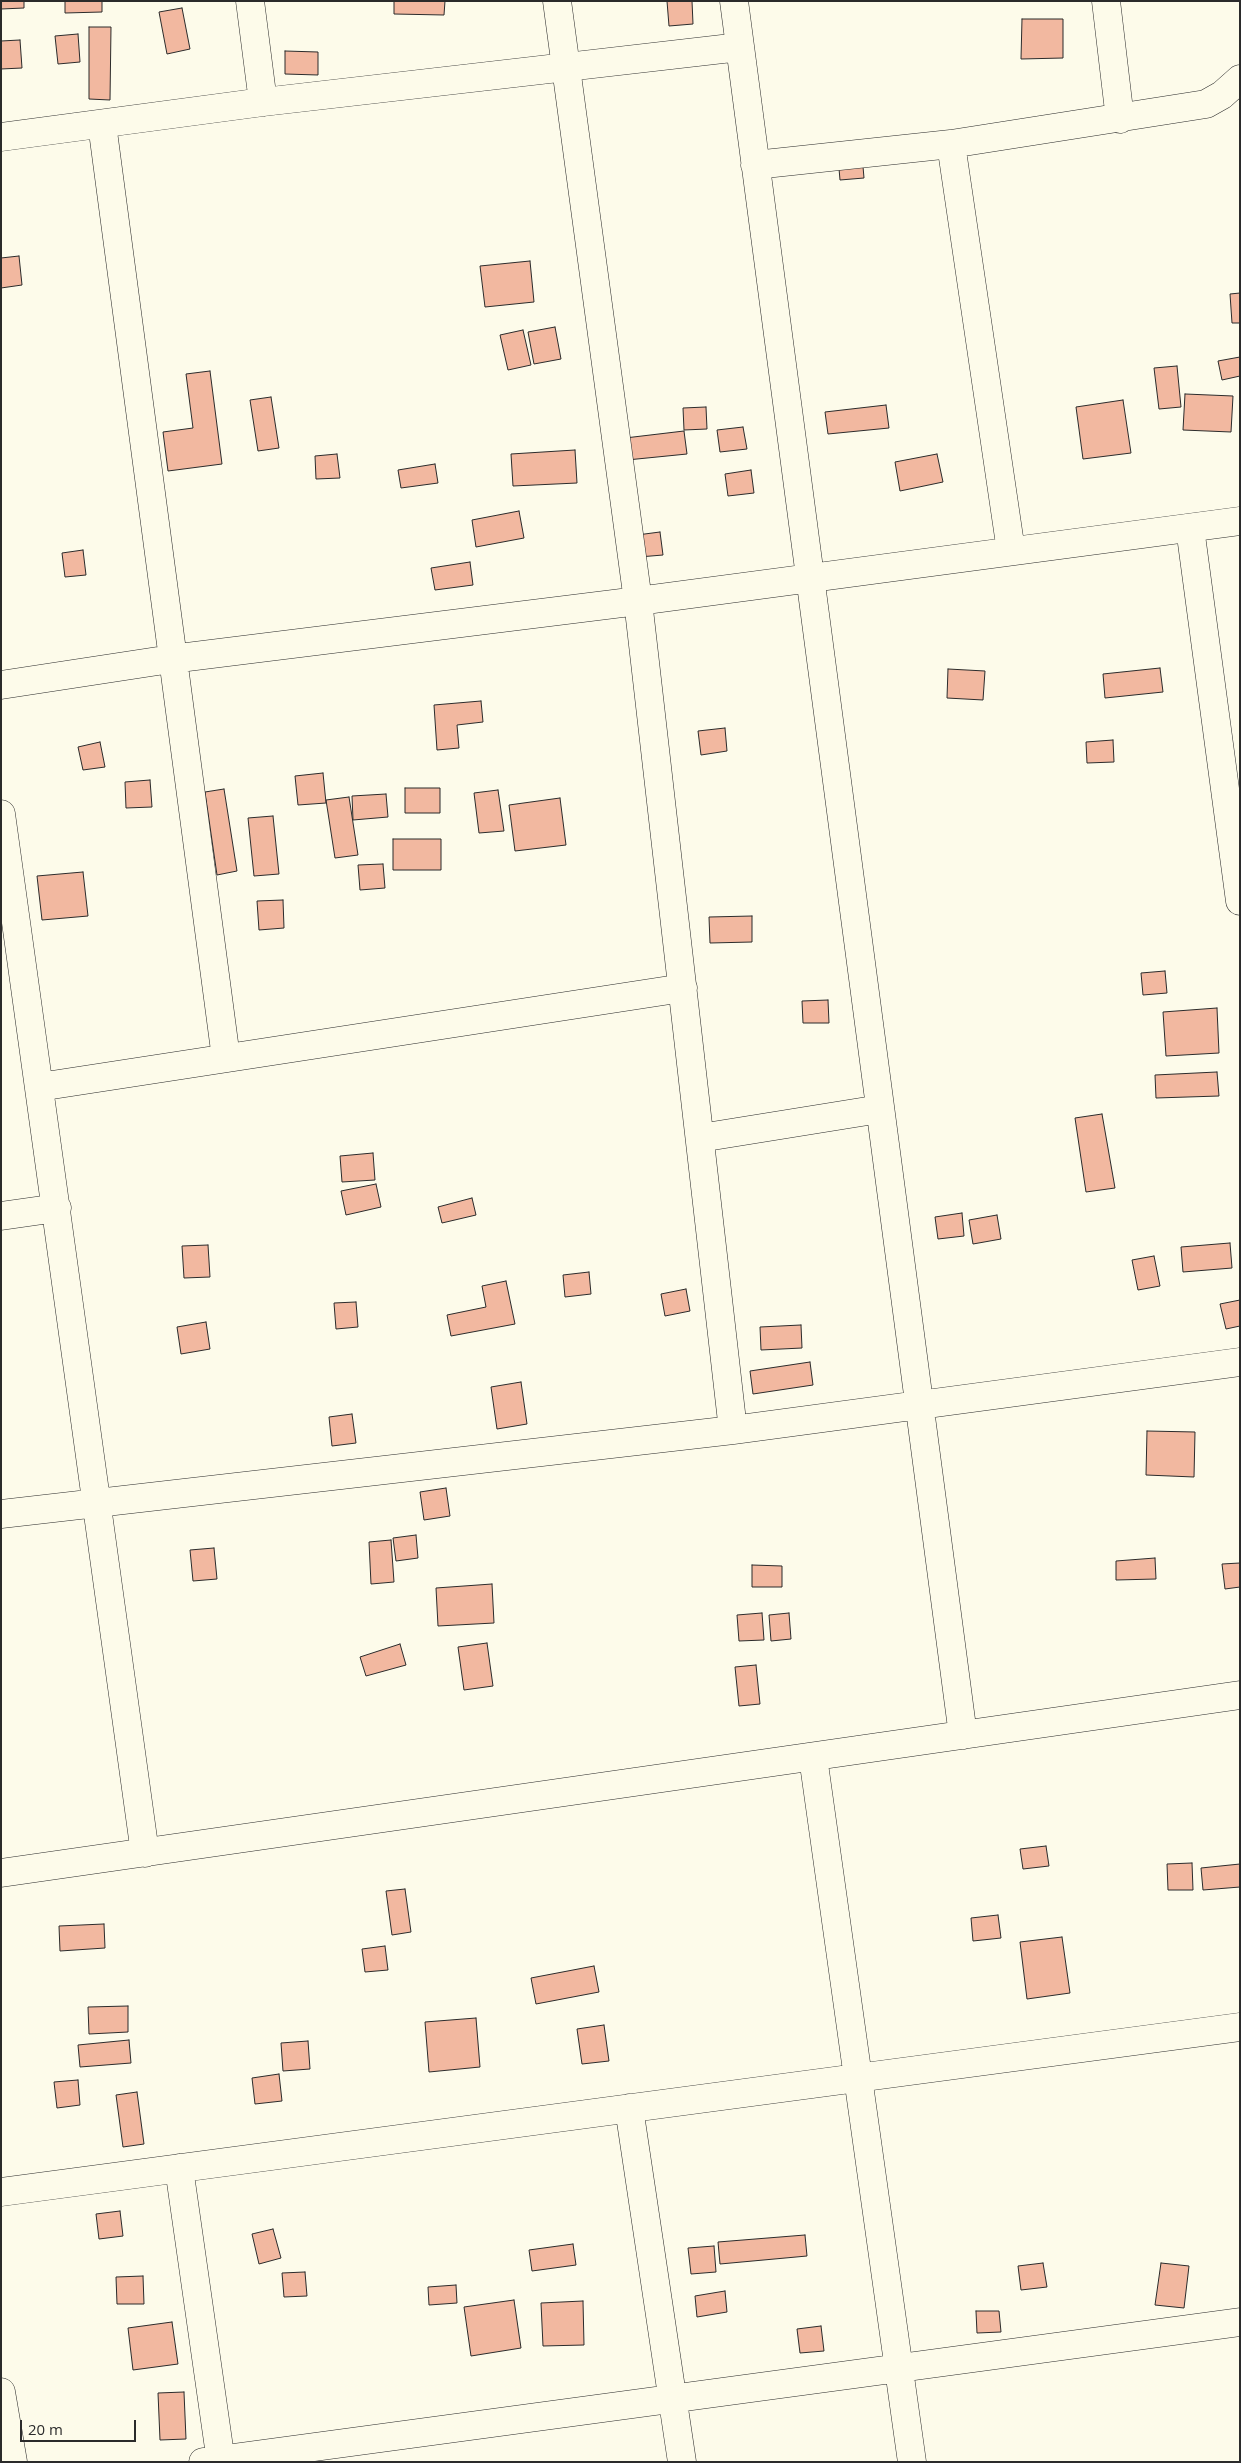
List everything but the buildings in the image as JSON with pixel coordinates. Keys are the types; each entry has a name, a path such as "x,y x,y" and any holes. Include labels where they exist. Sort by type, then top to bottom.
{"street":[{"path":"250,1 263,102"},
{"path":"557,1 638,601 733,1430"},
{"path":"734,1 963,1735"},
{"path":"1106,1 1120,119"},
{"path":"1,137 263,102 740,47"},
{"path":"755,165 951,144 1206,104 1222,95 1240,79"},
{"path":"102,124 171,659 226,1058"},
{"path":"951,144 1011,551"},
{"path":"1,685 171,659 638,601 1240,521"},
{"path":"1190,528 1240,901"},
{"path":"1,814 145,1852"},
{"path":"40,1087 683,988"},
{"path":"700,1138 880,1109"},
{"path":"1,1216 57,1208"},
{"path":"1,1514 733,1430 1240,1362"},
{"path":"1,1873 1240,1695"},
{"path":"812,1757 912,2462"},
{"path":"1,2192 1240,2027"},
{"path":"629,2108 682,2462"},
{"path":"179,2168 215,2461 1240,2322"},
{"path":"1,2392 12,2462"}]}
